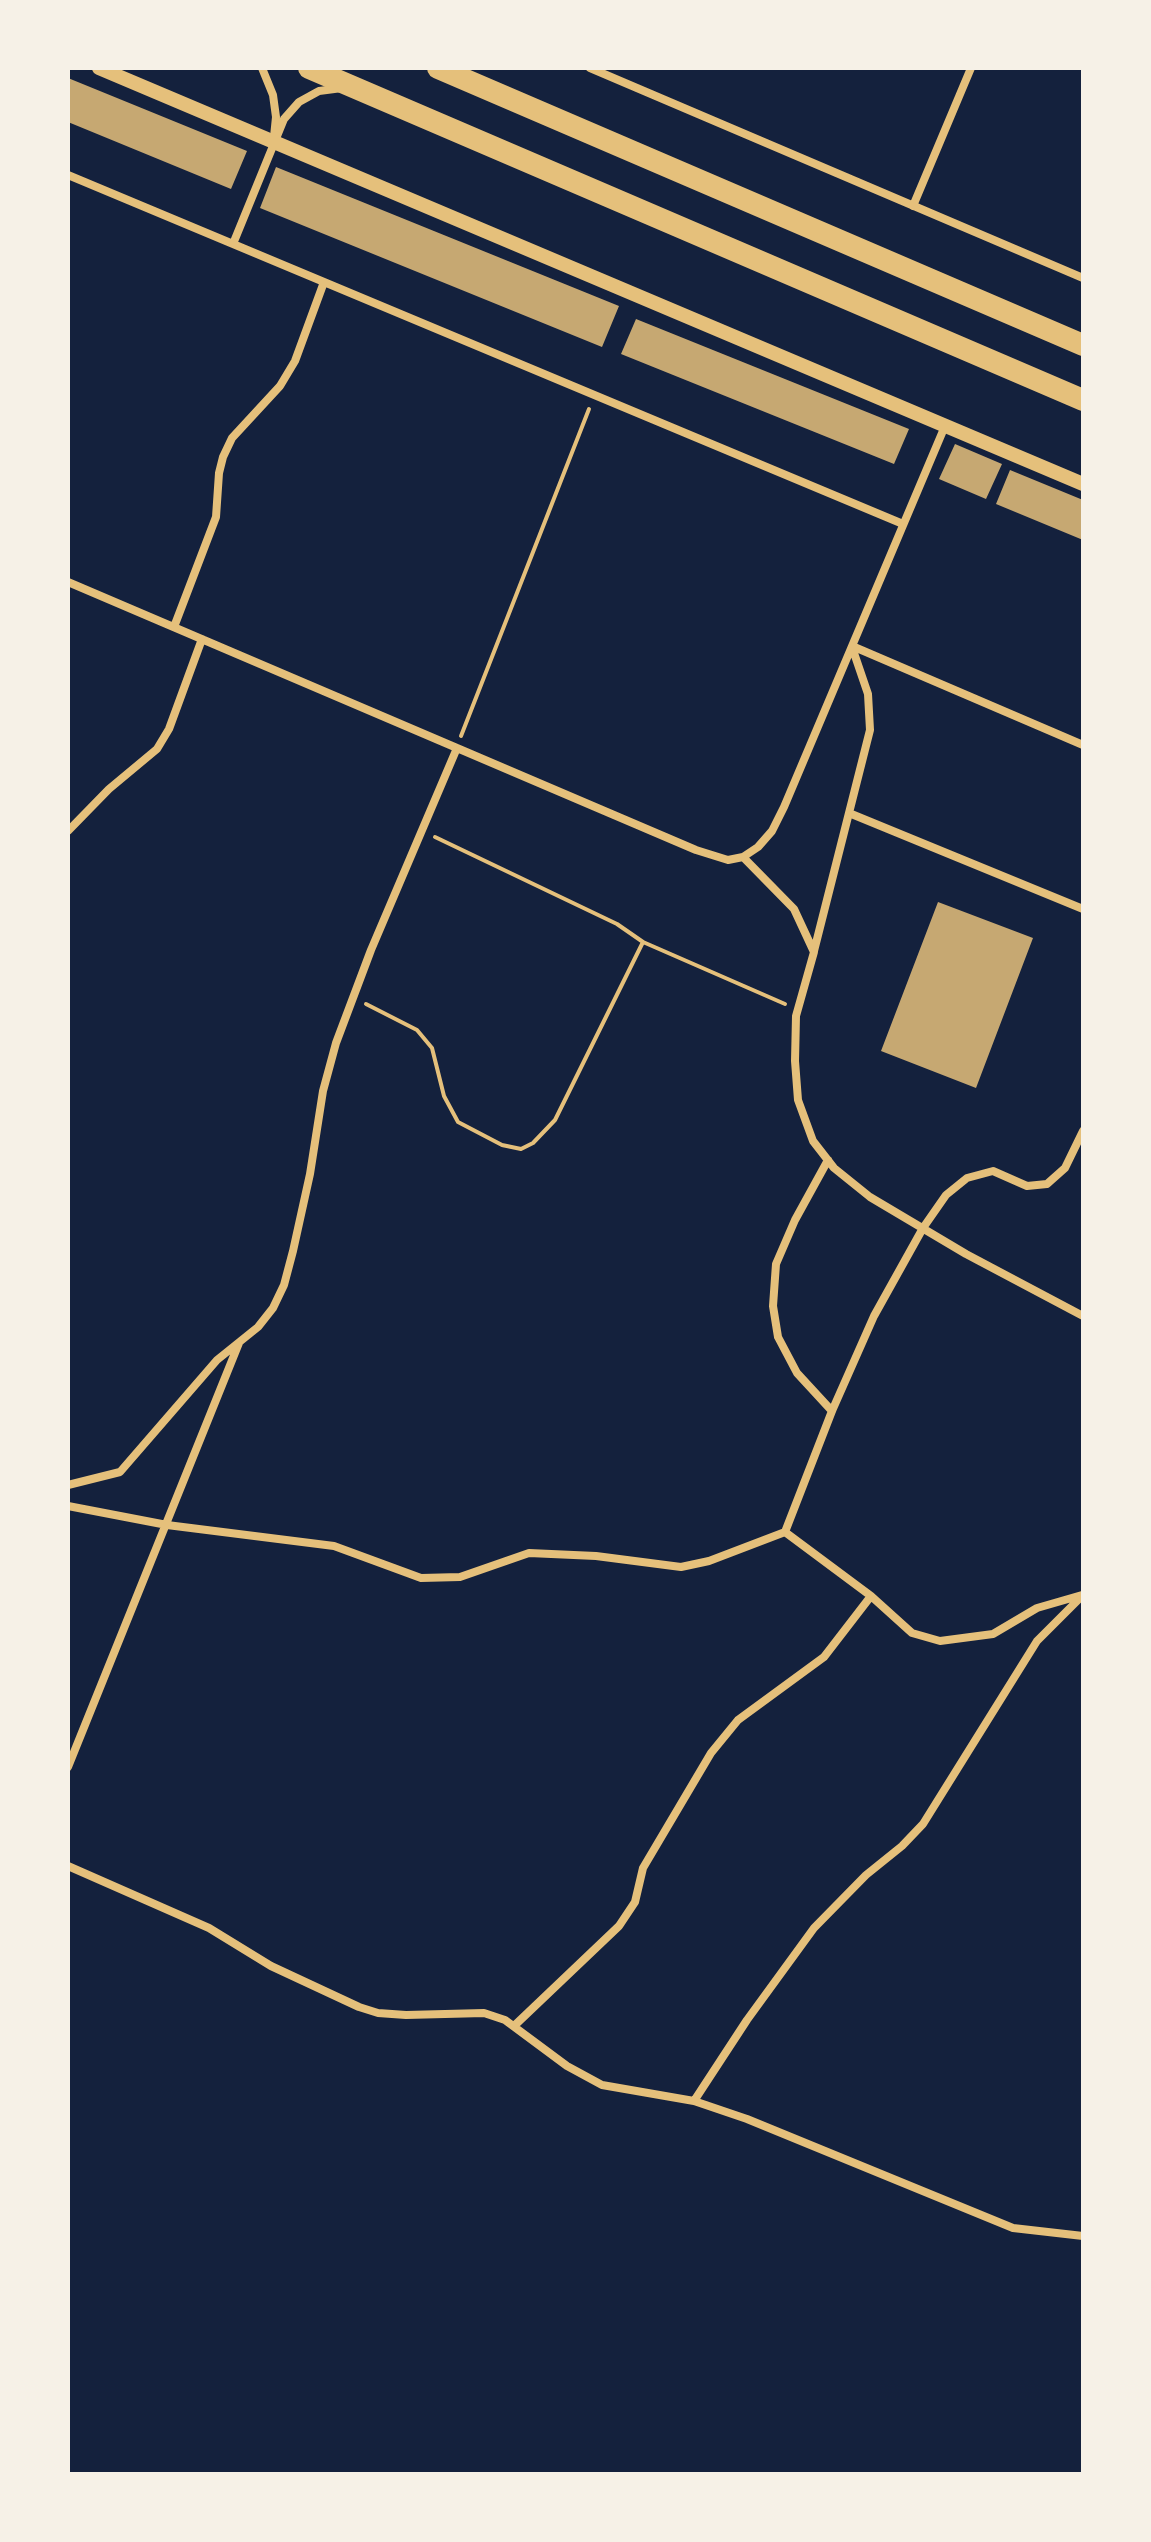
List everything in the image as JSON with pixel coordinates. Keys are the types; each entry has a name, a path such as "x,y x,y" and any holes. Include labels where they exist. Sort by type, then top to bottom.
{"highway":[{"path":"309,68 1083,400"},
{"path":"438,68 1083,345"}],"street":[{"path":"99,68 1083,484"},
{"path":"262,68 273,95 276,117 274,142"},
{"path":"590,68 1083,278"},
{"path":"913,206 971,68"},
{"path":"233,244 284,119 299,102 319,91 341,88 363,91"},
{"path":"68,175 903,524"},
{"path":"174,627 216,517 223,457 232,438 271,396 295,361 324,282"},
{"path":"68,582 696,850 728,860 743,857 758,847 772,831 945,426"},
{"path":"68,831 109,789 157,749 169,729 202,639"},
{"path":"852,646 1083,745"},
{"path":"852,646 868,694 870,730 798,1010 795,1061 798,1100 813,1141 828,1160 870,1197 966,1254 1083,1316"},
{"path":"68,1485 120,1472 217,1360 266,1318 284,1285 310,1174 323,1091 336,1043 457,748"},
{"path":"849,813 1083,909"},
{"path":"743,857 794,909 814,952"},
{"path":"68,1506 167,1525 334,1546 421,1578 460,1577 529,1553 596,1556 681,1567 709,1561 785,1532 832,1411 874,1316 923,1228 946,1195 967,1178 993,1171 1027,1186 1047,1184 1065,1168 1083,1131"},
{"path":"828,1160 795,1220 776,1264 773,1306 778,1337 797,1373 832,1411"},
{"path":"68,1767 240,1342"},
{"path":"785,1532 871,1596 912,1633 940,1641 993,1634 1037,1608 1083,1595"},
{"path":"694,2101 747,2020 814,1928 866,1875 923,1824 1037,1641 1083,1595"},
{"path":"514,2026 619,1926 635,1902 643,1868 711,1753 738,1720 824,1657 871,1596"},
{"path":"68,1866 209,1928 271,1966 359,2007 378,2013 406,2015 484,2013 505,2020 583,2077 602,2085 694,2101 747,2119 1004,2225 1038,2233 1083,2236"}],"path":[{"path":"457,748 594,395"},
{"path":"422,830 617,924 643,942 798,1010"},
{"path":"353,997 417,1030 432,1048 444,1096 458,1122 502,1145 521,1149 533,1143 555,1120 643,942"}],"building":[{"path":"68,78 247,151 231,189 68,122"},
{"path":"276,167 619,306 602,347 260,208"},
{"path":"636,319 909,429 894,464 621,354"},
{"path":"955,444 1002,464 986,499 939,479"},
{"path":"1010,470 1083,500 1083,540 996,504"},
{"path":"938,902 1033,938 976,1088 881,1051"}]}
